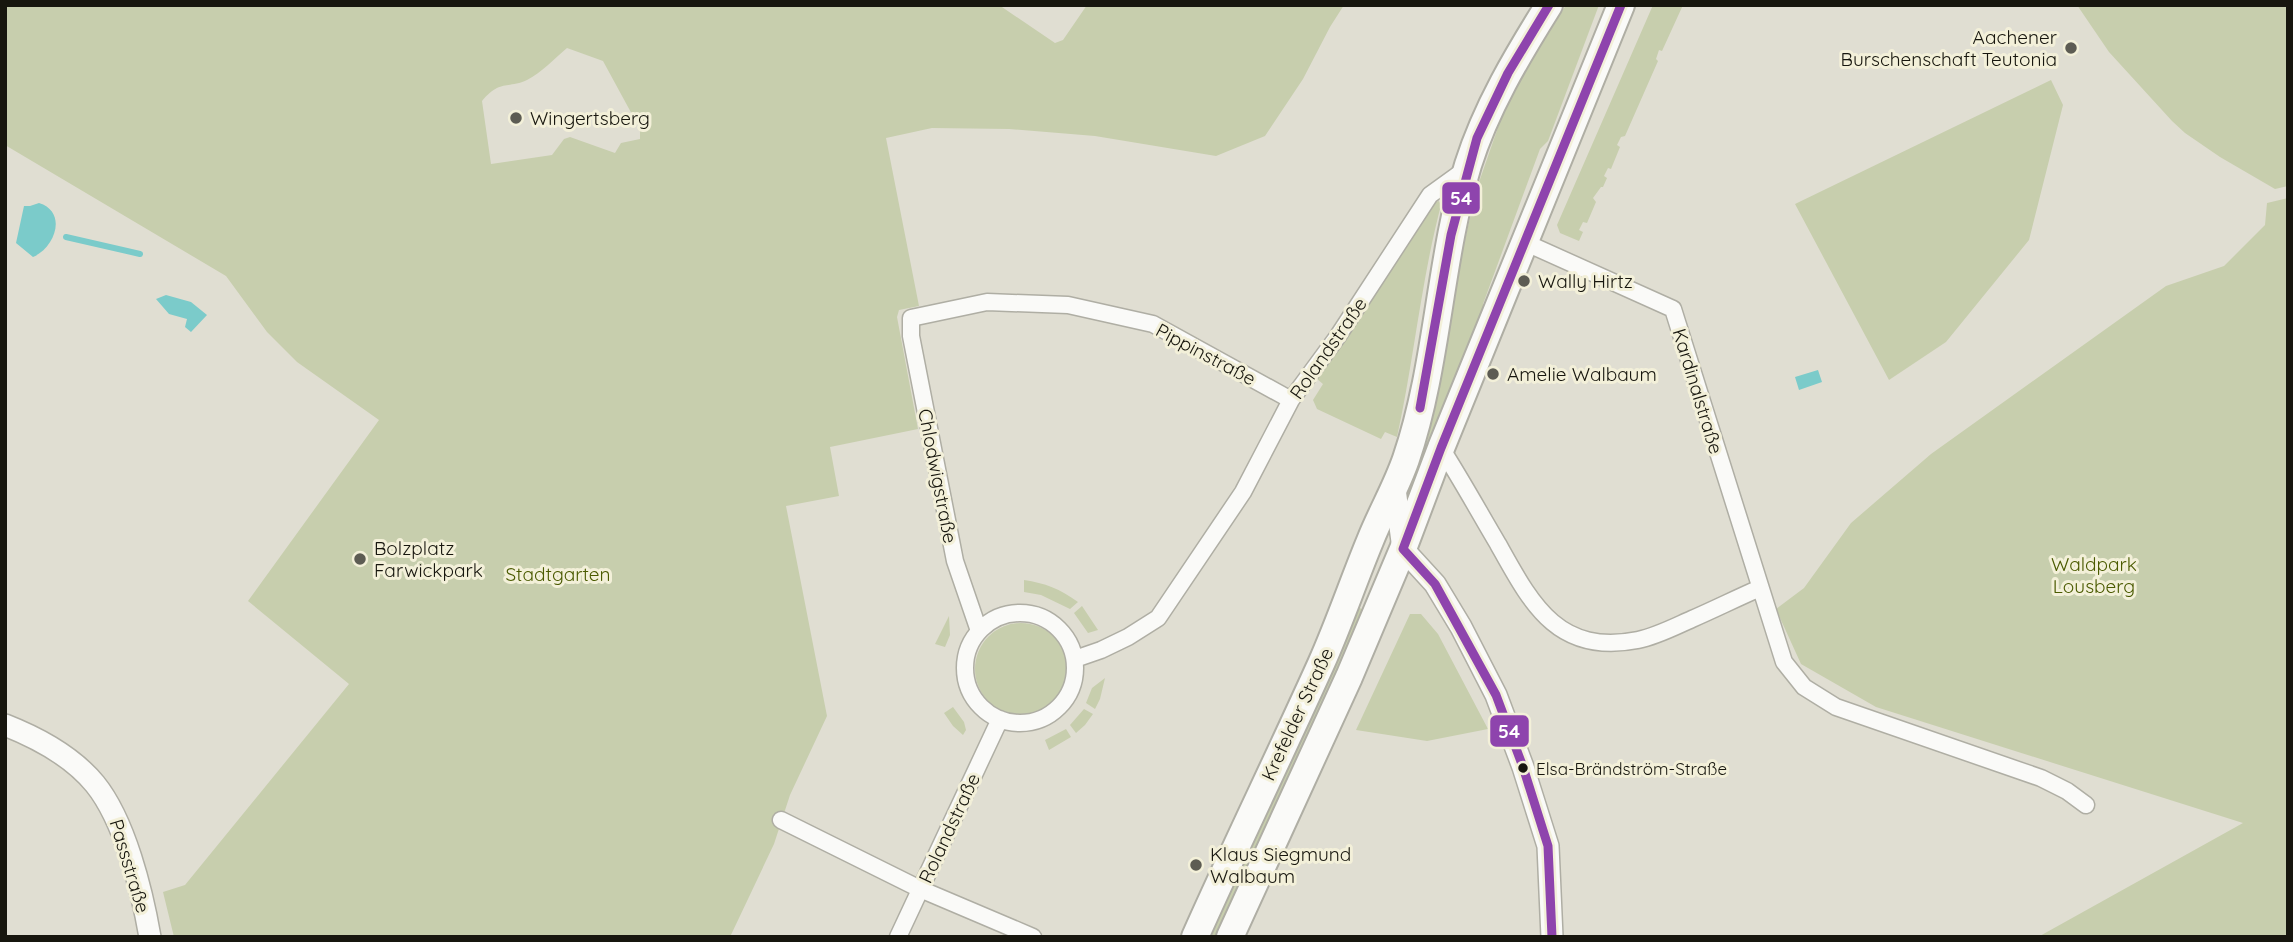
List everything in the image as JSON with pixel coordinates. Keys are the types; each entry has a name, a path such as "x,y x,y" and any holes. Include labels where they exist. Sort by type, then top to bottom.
{"main road":[{"path":"1468,167 1477,138 1508,74 1549,5"},
{"name":"Krefelder Straße","path":"1230,937 1344,689 1403,549 1441,448 1620,5"},
{"name":"Krefelder Straße","path":"1195,937 1322,663 1370,540 1407,457 1420,410 1451,235 1468,167"}],"street":[{"name":"Rolandstraße","path":"1075,659 1128,637 1158,618 1242,492 1291,400 1338,336 1430,195 1468,167"},
{"name":"Kardinalstraße","path":"1524,242 1673,309 1760,588"},
{"name":"Pippinstraße","path":"911,318 987,302 1068,305 1153,324 1291,400"},
{"name":"Chlodwigstraße","path":"911,318 911,336 955,561 979,631"},
{"path":"1441,448 1527,595 1548,620 1566,632 1586,639 1612,643 1637,640 1659,634 1760,588 1784,662 1804,687 1836,707 2041,778 2067,791 2086,805"},
{"name":"Krefelder Straße","path":"1395,489 1403,549"},
{"path":"1403,549 1436,584 1496,695 1548,846 1552,937"},
{"path":"1027,613 1044,618 1059,628 1069,642 1075,659 1075,675 1070,691 1061,705 1048,715 1032,721 1016,723 1000,719 987,711 976,701 967,680 966,658 979,631 993,620 1009,614 1027,613"},
{"name":"Rolandstraße","path":"898,937 1000,719"},
{"name":"Passstraße","path":"5,725 46,743 71,761 95,784 113,811 124,839 147,916 150,937"},
{"path":"781,820 920,889 1033,937"}],"green space":[{"name":"Stadtgarten","path":"5,5 999,5 1055,43 1063,40 1087,5 1344,5 1303,79 1265,136 1216,156 1095,136 1009,129 932,128 886,138 919,306 899,310 897,317 918,429 830,447 839,496 786,506 827,716 790,795 774,844 730,937 174,937 163,892 185,885 349,684 248,601 379,420 297,362 267,332 226,276 5,145","holes":["567,48 603,61 640,129 640,139 621,143 615,153 570,137 564,139 552,155 491,164 482,101 488,94 499,87 520,83 532,77"]},
{"path":"1566,5 1599,5 1548,141 1540,149 1483,304 1486,310 1420,469 1434,413 1460,261 1477,188 1504,110 1539,39 1545,39"},
{"path":"1653,5 1683,5 1662,51 1659,50 1656,59 1658,61 1625,136 1621,137 1617,145 1620,147 1611,169 1608,168 1604,176 1607,178 1603,187 1593,198 1596,202 1587,223 1583,222 1579,230 1583,232 1579,241 1560,233 1557,225"},
{"path":"2077,5 2288,5 2288,186 2275,189 2185,133 2109,52"},
{"path":"2051,80 2063,105 2029,240 1946,342 1889,380 1795,204"},
{"name":"Waldpark Lousberg","path":"2288,198 2288,937 2038,937 2243,823 1876,707 1801,664 1776,609 1804,588 1851,523 1931,454 2166,286 2224,266 2265,225 2267,203"},
{"path":"1439,201 1441,205 1428,262 1397,437 1385,432 1381,439 1317,409 1313,400 1323,384 1317,379 1349,336 1420,223 1435,202"},
{"path":"1024,580 1052,587 1078,602 1070,609 1041,595 1024,592"},
{"path":"1082,606 1098,630 1088,633 1074,613"},
{"path":"1358,607 1367,612 1220,937 1205,937"},
{"path":"1410,614 1421,614 1438,634 1488,729 1427,741 1356,730"},
{"path":"949,616 950,635 945,647 935,644"},
{"path":"1012,623 1030,623 1047,630 1060,643 1067,660 1067,678 1060,695 1047,708 1030,715 1012,715 995,708 982,695 975,678 975,660 982,643 995,630"},
{"path":"1105,678 1095,709 1086,703 1092,688"},
{"path":"953,707 964,722 966,730 963,735 944,713"},
{"path":"1084,709 1093,714 1076,733 1070,725"},
{"path":"1066,729 1071,737 1049,750 1045,740"}],"water":[{"path":"39,203 48,208 56,222 47,246 33,257 16,243 24,206"},
{"path":"166,295 191,302 207,315 191,332 185,327 187,319 169,314 156,299"},
{"path":"1818,370 1822,382 1799,390 1795,377"}],"waterway":[{"path":"66,237 140,254"}],"transit line":[{"name":"54","path":"1420,408 1451,235 1477,138 1508,73 1549,5"},
{"name":"54","path":"1403,549 1441,448 1621,5"},
{"name":"54","path":"1403,549 1435,584 1496,695 1548,846 1552,937"}],"place":[{"name":"Aachener Burschenschaft Teutonia","path":"2071,48"},
{"name":"Wingertsberg","path":"516,118"},
{"name":"Wally Hirtz","path":"1524,281"},
{"name":"Amelie Walbaum","path":"1493,374"},
{"name":"Bolzplatz Farwickpark","path":"360,559"},
{"name":"Elsa-Brändström-Straße","path":"1523,768"},
{"name":"Klaus Siegmund Walbaum","path":"1196,865"}]}
